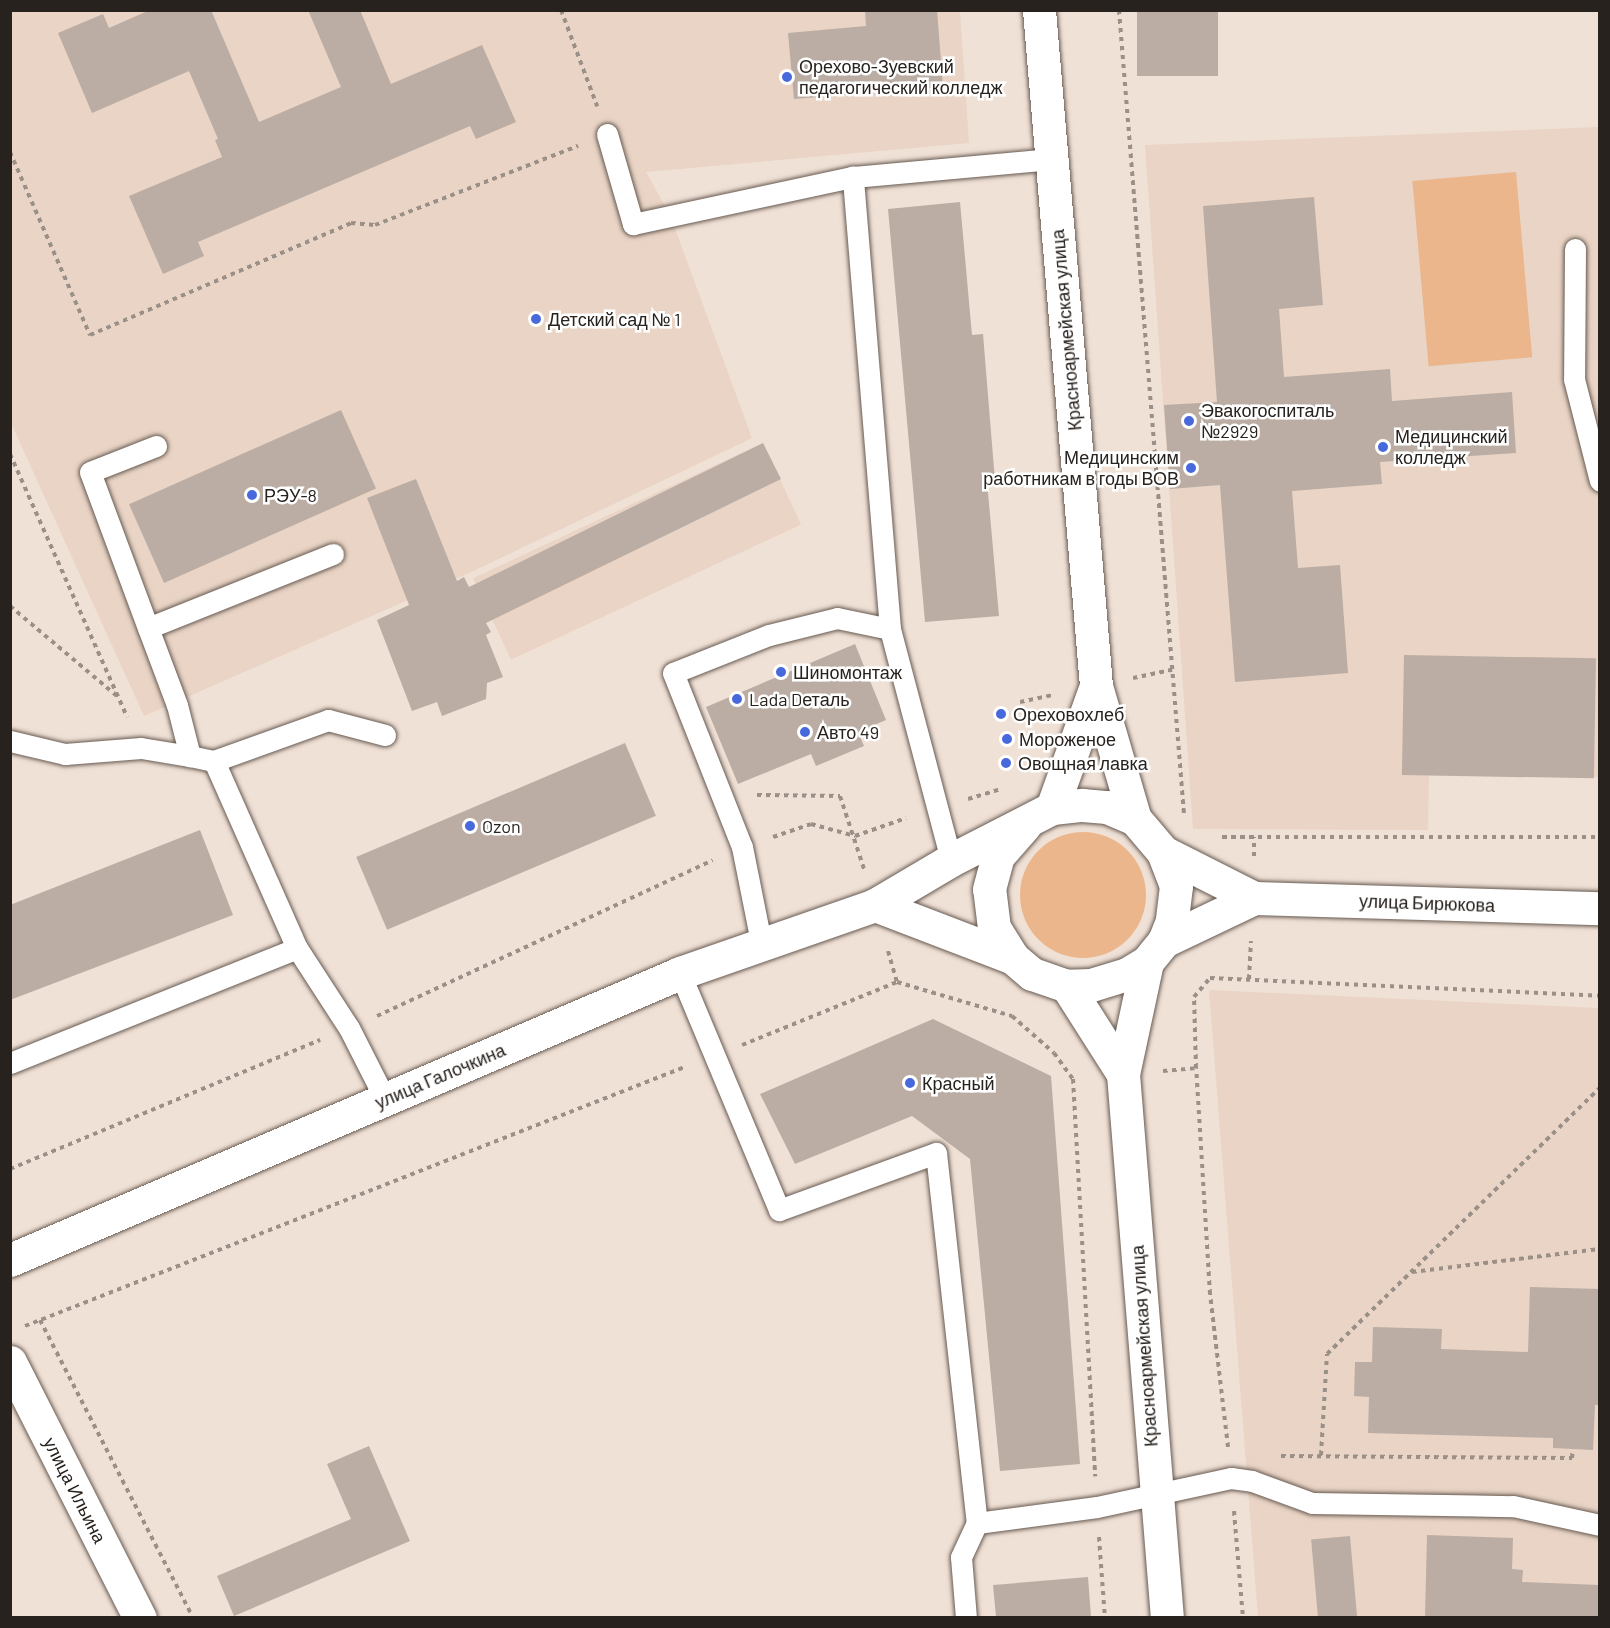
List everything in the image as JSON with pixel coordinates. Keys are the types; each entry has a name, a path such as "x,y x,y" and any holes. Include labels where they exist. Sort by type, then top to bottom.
{"street":[{"name":"Красноармейская улица","path":"1039,10 1096,686"},
{"path":"1052,808 1096,686"},
{"path":"1096,686 1135,819 1163,852 1176,886 1172,921 1156,952 1123,1074"},
{"path":"1135,819 1107,807 1082,805 1052,808 1024,825 998,856 989,889 994,928 1013,958 1032,974 1067,986 1091,985 1127,975 1156,952 1254,898"},
{"name":"улица Галочкина","path":"10,1260 680,973 760,942 875,905 951,860 1024,825"},
{"path":"1163,852 1254,898"},
{"name":"улица Бирюкова","path":"1254,898 1599,908"},
{"path":"875,905 1013,958"},
{"path":"1067,986 1123,1074"},
{"name":"Красноармейская улица","path":"1123,1074 1167,1617"},
{"name":"улица Ильина","path":"10,1362 140,1617"}],"lane":[{"path":"608,134 633,225 853,177 1052,159"},
{"path":"853,177 890,628 951,860"},
{"path":"1575,249 1574,379 1599,481"},
{"path":"156,446 90,472 177,705 190,756"},
{"path":"148,628 333,554"},
{"path":"760,942 742,847 673,673 769,634 837,618 890,628"},
{"path":"10,741 65,754 141,747 214,761 328,720 385,735"},
{"path":"214,761 297,948 350,1028 385,1099"},
{"path":"10,1063 297,948"},
{"path":"680,973 779,1210 936,1153 977,1522 961,1557 966,1617"},
{"path":"977,1522 1097,1507 1231,1478 1252,1481 1312,1503 1513,1506 1599,1525"}],"path":[{"path":"10,152 90,335 351,223 375,225 608,134 561,10"},
{"path":"1119,10 1185,825"},
{"path":"10,454 141,747"},
{"path":"10,606 118,697"},
{"path":"742,847 811,825 855,836 936,808 1011,786"},
{"path":"723,795 840,795 855,836"},
{"path":"1220,837 1599,837"},
{"path":"1243,1617 1231,1478 1210,1294 1194,997 1210,978 1599,996"},
{"path":"20,1328 715,1056 897,982 1012,1016 1054,1053 1073,1079 1105,1617"},
{"path":"1321,1455 1327,1354 1599,1088"},
{"path":"1411,1272 1599,1249"},
{"path":"40,1320 193,1617"},
{"path":"1277,1456 1572,1458 1574,1449"}],"shaded area":[{"path":"10,11 960,11 969,143 646,172 670,215 752,438 467,574 144,716 11,423"},
{"name":"Медицинский колледж","path":"1599,127 1599,777 1429,775 1428,830 1193,829 1145,145"},
{"path":"1516,172 1532,357 1429,366 1412,181"},
{"path":"763,443 801,525 511,660 473,578"},
{"path":"1083,832 1107,837 1128,850 1141,871 1146,895 1141,919 1128,940 1107,953 1083,958 1059,953 1038,940 1025,919 1020,895 1025,871 1038,850 1059,837"},
{"path":"1209,990 1599,1008 1599,1617 1258,1617"}],"building":[{"path":"150,10 211,10 259,122 341,87 308,10 360,10 391,84 482,45 516,122 476,139 470,126 198,242 204,256 163,274 129,196 222,157 215,140 218,139 189,71 92,113 58,33 103,14 109,28"},
{"path":"865,10 937,10 943,87 794,99 788,33 866,26"},
{"path":"1137,10 1218,10 1218,76 1137,76"},
{"path":"1314,197 1323,305 1279,309 1284,377 1390,369 1392,401 1512,392 1516,453 1380,462 1382,484 1292,491 1298,568 1340,565 1348,673 1235,682 1220,485 1170,489 1164,405 1217,402 1203,206"},
{"path":"960,202 972,335 983,334 995,481 987,481 999,616 925,622 888,209"},
{"name":"РЭУ-8","path":"341,410 376,489 164,583 129,504"},
{"path":"763,443 781,479 486,623 491,632 486,635 503,677 487,683 486,699 442,716 437,702 412,711 377,620 409,605 367,498 416,479 457,581 464,577 469,587"},
{"path":"855,644 886,720 858,732 864,746 816,766 811,754 738,784 706,707"},
{"path":"1404,655 1596,658 1594,778 1402,775"},
{"path":"625,743 656,816 387,930 356,857"},
{"path":"200,830 233,915 10,1000 10,905"},
{"path":"933,1019 1051,1076 1080,1464 1000,1471 970,1159 912,1116 795,1164 760,1094"},
{"path":"1530,1287 1599,1289 1599,1405 1595,1405 1593,1450 1553,1448 1553,1438 1368,1433 1369,1397 1354,1396 1355,1362 1372,1362 1373,1327 1442,1329 1441,1349 1528,1352"},
{"path":"369,1446 410,1541 234,1616 217,1576 351,1519 327,1464"},
{"path":"1427,1535 1513,1538 1512,1569 1523,1570 1522,1582 1599,1585 1599,1617 1425,1617"},
{"path":"1350,1536 1357,1617 1318,1618 1311,1539"},
{"path":"1088,1577 1091,1617 996,1617 993,1585"}],"place":[{"name":"Орехово-Зуевский педагогический колледж","path":"787,77"},
{"name":"Детский сад № 1","path":"536,319"},
{"name":"Эвакогоспиталь №2929","path":"1189,421"},
{"name":"Медицинский колледж","path":"1383,447"},
{"name":"Медицинским работникам в годы ВОВ","path":"1191,468"},
{"name":"РЭУ-8","path":"252,495"},
{"name":"Шиномонтаж","path":"781,672"},
{"name":"Lada Dеталь","path":"737,699"},
{"name":"Ореховохлеб","path":"1001,714"},
{"name":"Авто 49","path":"805,732"},
{"name":"Мороженое","path":"1007,739"},
{"name":"Овощная лавка","path":"1006,763"},
{"name":"Ozon","path":"470,826"},
{"name":"Красный","path":"910,1083"}]}
